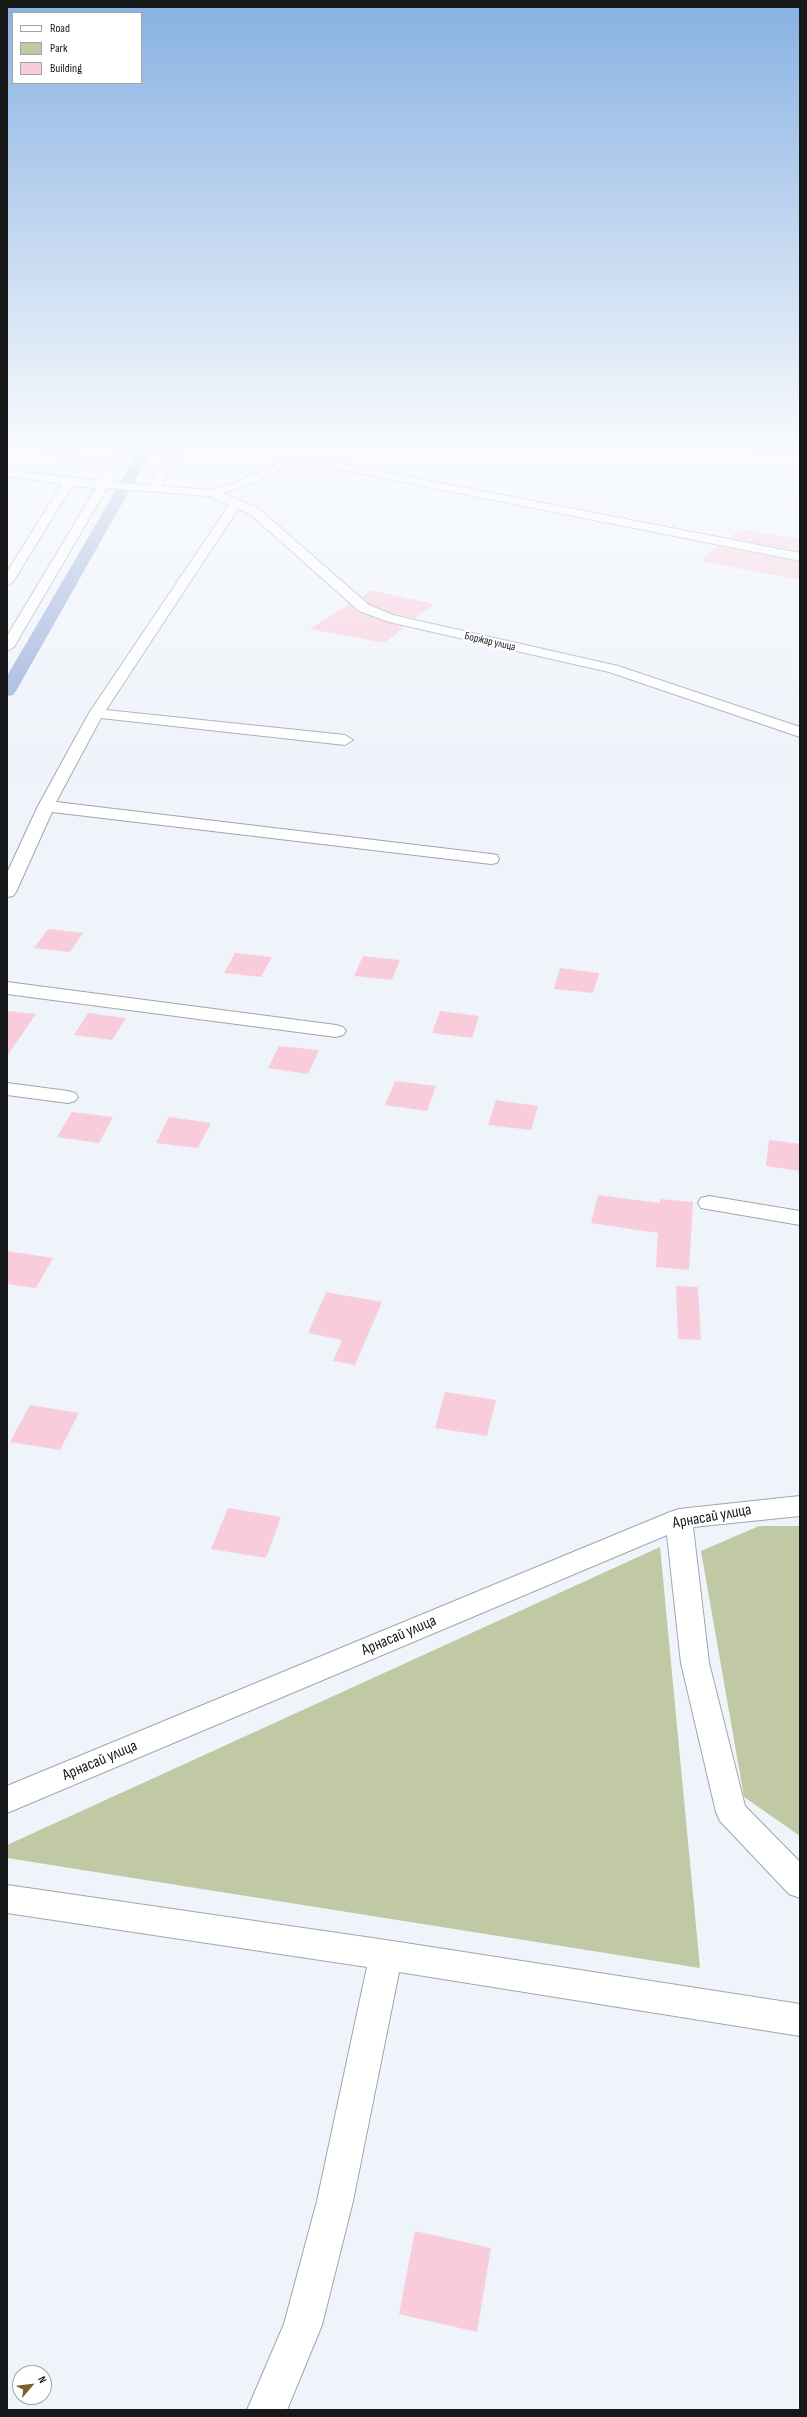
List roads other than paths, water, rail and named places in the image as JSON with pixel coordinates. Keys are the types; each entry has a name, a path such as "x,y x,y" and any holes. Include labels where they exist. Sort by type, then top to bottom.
{"street":[{"path":"7,582 11,570 21,555"},
{"path":"7,647 65,555"},
{"path":"7,892 46,806 96,713 201,555"},
{"name":"Боржар улица","path":"305,555 364,608 389,618 613,669 800,732"},
{"path":"96,713 345,740"},
{"path":"46,806 491,859"},
{"path":"7,988 336,1031"},
{"path":"7,1089 68,1097"},
{"path":"709,1203 800,1218"},
{"name":"Арнасай улица","path":"7,1800 680,1519 800,1506"},
{"path":"680,1519 695,1663 731,1812 800,1884"},
{"path":"7,1899 386,1954 800,2020"},
{"path":"267,2410 305,2318 335,2201 386,1954"}],"waterway":[{"path":"7,691 86,555"}]}
